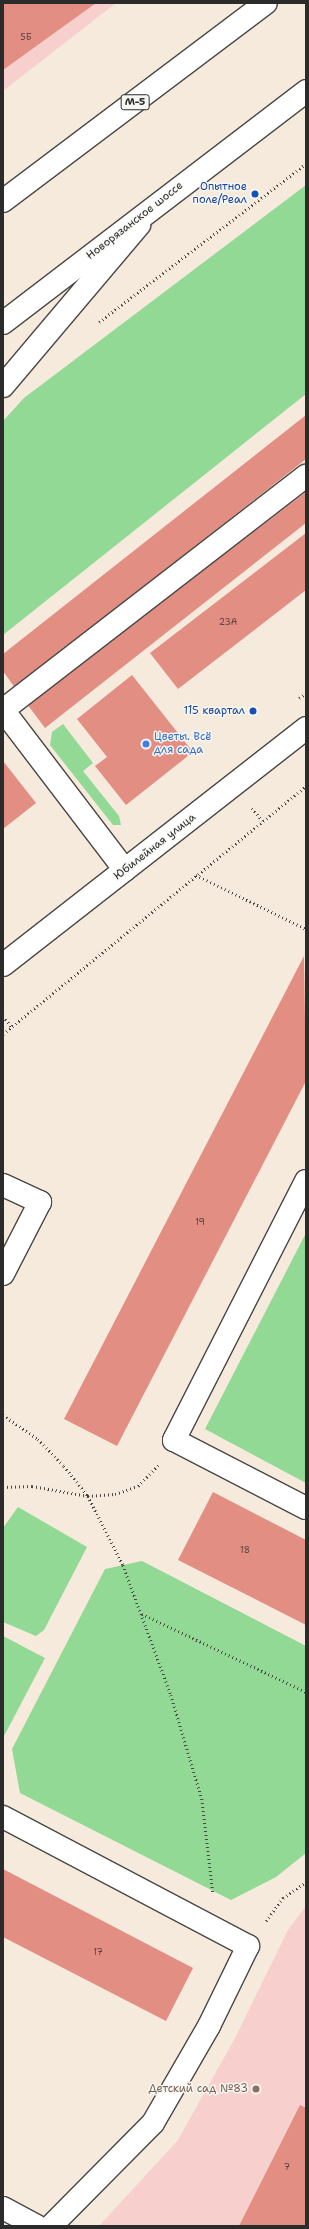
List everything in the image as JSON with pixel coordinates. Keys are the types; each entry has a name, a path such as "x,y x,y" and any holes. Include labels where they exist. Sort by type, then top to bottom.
{"main road":[{"name":"М-5","path":"3,201 266,3"},
{"name":"Новорязанское шоссе","path":"3,323 157,203 306,91"},
{"path":"3,386 157,203"},
{"path":"125,870 3,710 306,476"},
{"name":"Юбилейная улица","path":"3,965 306,728"},
{"path":"306,1181 174,1440 306,1508"},
{"path":"3,1185 40,1202 3,1274"},
{"path":"3,1817 248,1946 209,2026 152,2123 51,2226"},
{"path":"3,2208 37,2226"}],"path":[{"path":"92,327 306,164"},
{"path":"3,1034 306,786"},
{"path":"196,875 306,929"},
{"path":"3,1016 12,1027"},
{"path":"3,1415 38,1439 88,1496 114,1543 142,1614 171,1695 202,1799 213,1891 212,1927"},
{"path":"3,1487 32,1486 88,1496 115,1494 138,1486 161,1462 174,1440"},
{"path":"142,1614 306,1692"},
{"path":"248,1946 283,1898 306,1882"}],"shaded area":[{"path":"3,3 116,3 3,91"},
{"name":"Детский сад №83","path":"306,1906 306,2226 99,2226 178,2140 235,2038 288,1930"}],"green space":[{"path":"306,185 306,394 3,635 3,421 24,398"},
{"path":"63,724 93,763 83,771 119,816 121,825 113,825 50,745 52,732"},
{"path":"306,1233 306,1483 205,1429"},
{"path":"18,1507 87,1547 44,1630 36,1636 3,1622 3,1528"},
{"path":"142,1561 306,1646 306,1853 276,1877 231,1900 20,1793 12,1749 105,1569"},
{"path":"3,1636 45,1658 3,1738"}],"building":[{"path":"3,3 96,3 3,70"},
{"path":"306,415 306,459 15,688 3,671 3,654"},
{"path":"306,492 306,523 45,728 27,704"},
{"path":"306,533 306,590 178,689 150,653"},
{"path":"132,675 193,752 126,805 95,766 107,757 77,719"},
{"path":"3,761 36,803 3,829"},
{"path":"304,956 306,1081 117,1446 64,1419"},
{"path":"213,1492 306,1540 306,1625 178,1560"},
{"path":"3,1869 193,1968 166,2021 3,1937"},
{"path":"300,2105 306,2108 306,2226 239,2226"}],"place":[{"name":"Опытное поле/Реал","path":"255,194"},
{"name":"115 квартал","path":"253,711"},
{"name":"Цветы. Всё для сада","path":"146,744"},
{"name":"Детский сад №83","path":"256,2089"}]}
